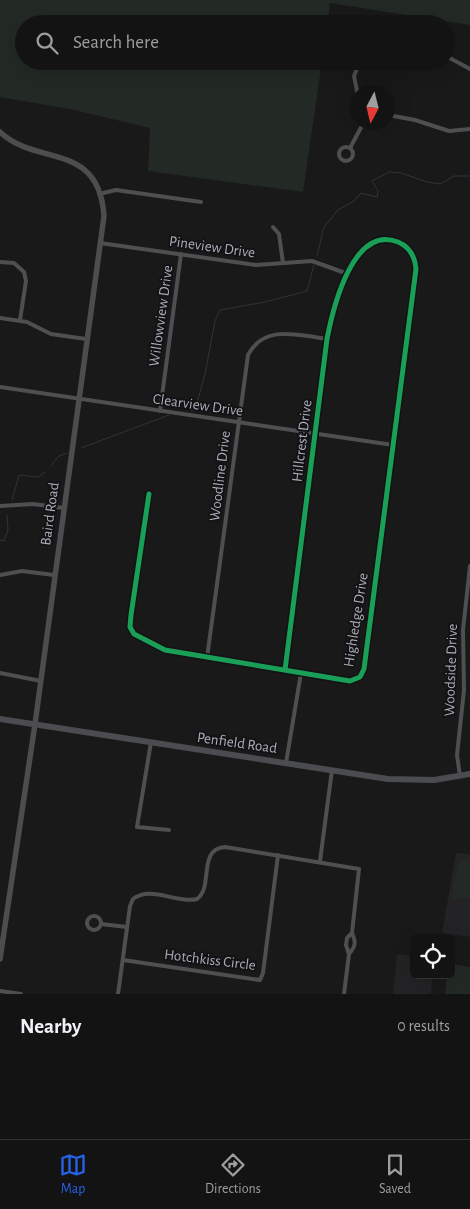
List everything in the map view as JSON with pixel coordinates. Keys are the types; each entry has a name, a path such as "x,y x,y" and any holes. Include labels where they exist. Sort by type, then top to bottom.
{"main road":[{"name":"Penfield Road","path":"0,719 408,780 434,780 470,774"}],"street":[{"path":"455,61 470,69"},
{"path":"356,70 354,76 356,85"},
{"path":"395,117 415,120 449,131 470,129"},
{"path":"350,148 360,130"},
{"name":"Baird Road","path":"0,132 22,147 60,156 78,164 88,175 99,194 104,216 35,724 0,959"},
{"path":"99,194 116,190 201,202"},
{"path":"273,227 278,234 282,263"},
{"name":"Hillcrest Drive","path":"285,670 327,339 332,314 348,274 363,248 377,240 388,240"},
{"name":"Highledge Drive","path":"149,494 131,615 131,630 137,636 165,650 207,658 350,681 357,679 362,674 416,269 412,254 407,247 388,240"},
{"name":"Pineview Drive","path":"100,243 256,265 312,261 348,274"},
{"name":"Willowview Drive","path":"160,411 181,254"},
{"path":"0,262 14,263 24,272 26,280 20,320"},
{"path":"0,318 20,320 51,334 86,339"},
{"name":"Woodline Drive","path":"207,658 246,361 255,344 274,334 327,339"},
{"name":"Clearview Drive","path":"0,388 393,445"},
{"path":"0,506 33,504 64,508"},
{"name":"Woodside Drive","path":"460,776 457,755 464,690 463,630 470,566"},
{"path":"0,575 22,571 54,575"},
{"path":"0,673 41,681"},
{"path":"286,763 301,673"},
{"path":"151,742 137,827 170,830"},
{"path":"320,861 332,770"},
{"path":"118,994 131,902 138,895 145,894 191,901 200,898 204,889 209,857 216,849 224,847 357,867 360,870 352,933 356,940 355,947 349,954"},
{"name":"Hotchkiss Circle","path":"123,960 260,980 278,855"},
{"path":"101,924 127,927"},
{"path":"344,994 349,954 346,945 347,938 352,933"},
{"path":"0,991 21,994"}],"shaded area":[{"path":"0,0 470,0 470,25 455,23 455,15 406,15 330,3 328,15 15,15 15,70 321,70 303,192 148,171 150,128 70,109 0,97"},
{"path":"456,853 470,854 470,937 442,933"},
{"path":"470,860 470,898 451,899 458,862"},
{"path":"397,954 410,956 410,979 433,979 431,994 393,994"},
{"path":"455,965 470,967 470,994 445,994 447,979 455,979"}],"waterway":[{"path":"317,256 324,227 338,210 354,201 361,193 377,197 378,191 372,181 389,172 401,173 427,182 440,184 454,176 470,176"},
{"path":"191,411 195,410 205,374 215,321 220,310 265,302 307,291 314,265"},
{"path":"81,448 169,415"},
{"path":"51,465 59,456 67,453"},
{"path":"12,500 19,475 38,477 45,472"},
{"path":"0,540 4,541 8,530 7,515"}],"cycle path":[{"path":"149,494 131,615 130,627 134,634 165,650 350,681 360,677 364,669 416,269 409,250 398,242 382,240 369,245 357,257 348,272 334,308 327,339 285,670"}]}
